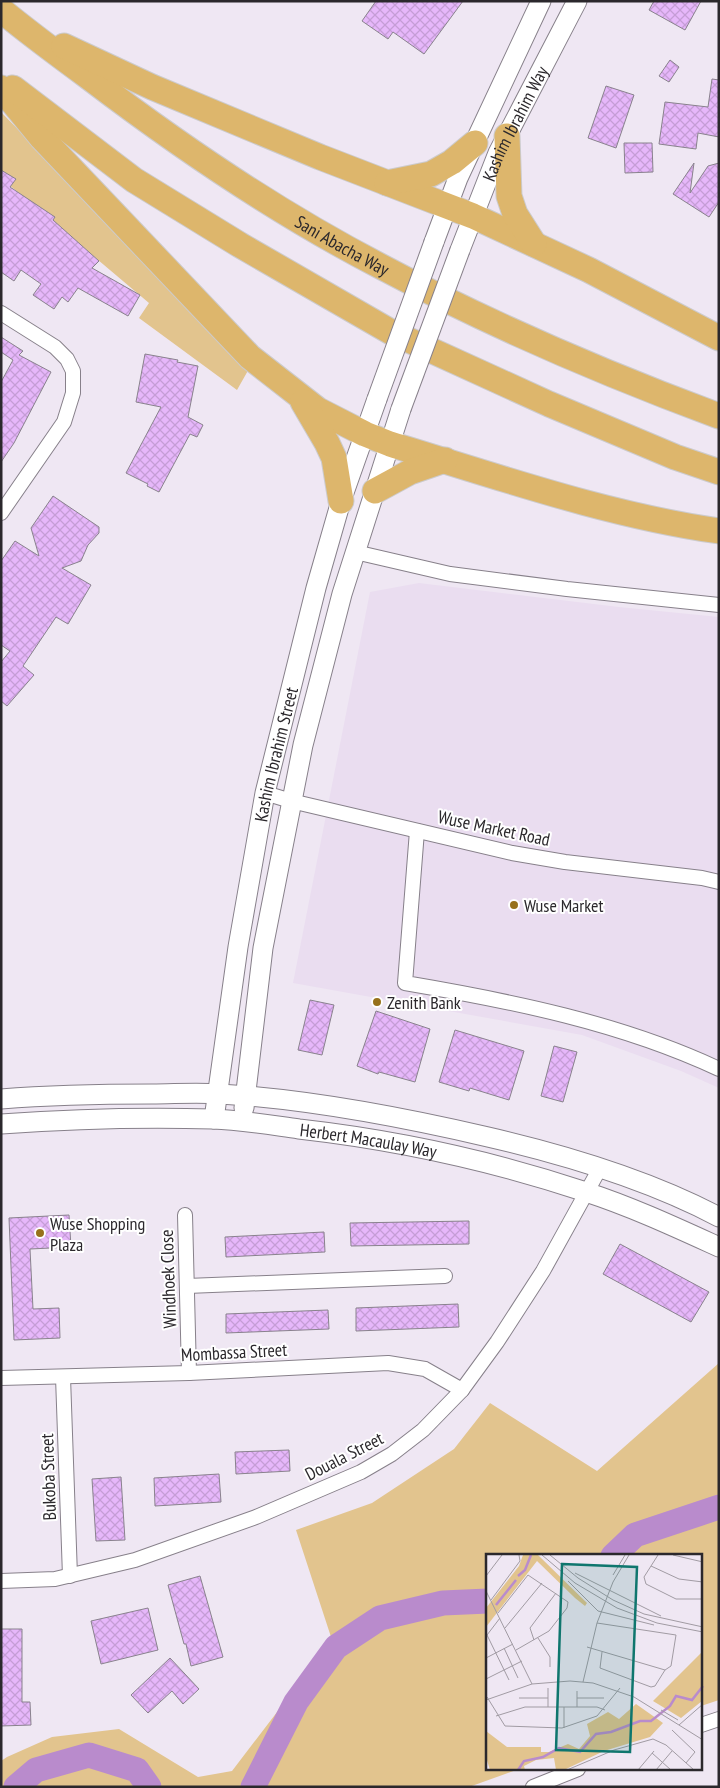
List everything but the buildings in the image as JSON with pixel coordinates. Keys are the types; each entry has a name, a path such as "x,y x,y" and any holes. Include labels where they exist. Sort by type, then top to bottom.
{"highway":[{"path":"10,17 152,87 320,157 473,216 589,270 719,338"},
{"name":"Sani Abacha Way","path":"10,17 158,130 269,203 380,266 506,329 658,393 719,416"},
{"path":"1,79 134,180 240,245 391,332 549,404 675,457 719,472"},
{"path":"1,88 42,138 250,357 300,398 318,410 365,434 390,444 574,500 675,525 719,532"},
{"path":"507,136 509,196 515,214 534,244"},
{"path":"387,183 431,174 452,162 475,144"},
{"path":"300,398 334,458 341,501"},
{"path":"375,491 410,472 445,460"}],"main road":[{"name":"Kashim Ibrahim Way","path":"377,399 447,206 542,1"},
{"name":"Kashim Ibrahim Way","path":"402,409 460,250 498,153 576,1"},
{"name":"Kashim Ibrahim Street","path":"214,1119 238,947 265,793 316,588 341,501 377,399"},
{"name":"Kashim Ibrahim Street","path":"243,1122 262,948 291,801 342,594 402,409"},
{"name":"Herbert Macaulay Way","path":"1,1098 113,1094 218,1094 331,1107 434,1124 526,1146 600,1168 673,1195 719,1217"},
{"name":"Herbert Macaulay Way","path":"1,1124 114,1118 214,1119 342,1134 519,1170 588,1192 666,1222 719,1247"}],"street":[{"path":"1,313 55,347 68,359 73,371 73,392 64,422 1,513"},
{"path":"355,552 450,574 567,589 719,605"},
{"name":"Wuse Market Road","path":"265,793 291,801 512,853 565,862 702,878 719,882"},
{"path":"417,831 405,983 492,998 597,1024 690,1056 719,1069"},
{"name":"Douala Street","path":"1,1581 55,1579 135,1560 256,1517 361,1472 392,1454 423,1430 462,1390 497,1342 543,1271 600,1168"},
{"name":"Windhoek Close","path":"185,1215 189,1373"},
{"path":"187,1286 445,1276"},
{"name":"Mombassa Street","path":"1,1378 189,1373 388,1363 425,1368 462,1390"},
{"name":"Bukoba Street","path":"63,1377 70,1576"},
{"path":"702,1725 719,1719"},
{"path":"533,1787 576,1770"}],"shaded area":[{"path":"1,112 250,367 237,390 139,318 149,303 1,178"},
{"name":"Wuse Market","path":"419,583 719,617 719,1088 681,1071 582,1035 293,983 370,592"},
{"path":"719,1363 719,1700 702,1706 702,1554 486,1554 486,1770 516,1770 469,1787 1,1787 1,1761 7,1757 52,1737 119,1729 198,1777 232,1771 332,1640 296,1530 372,1503 454,1449 490,1403 597,1471"}],"waterway":[{"path":"615,1554 635,1535 719,1507"},
{"path":"253,1787 296,1702 336,1647 380,1618 443,1603 486,1601"},
{"path":"16,1787 36,1770 89,1755 137,1770 149,1787"}],"place":[{"name":"Wuse Market","path":"514,905"},
{"name":"Zenith Bank","path":"377,1002"},
{"name":"Wuse Shopping Plaza","path":"40,1233"}]}
